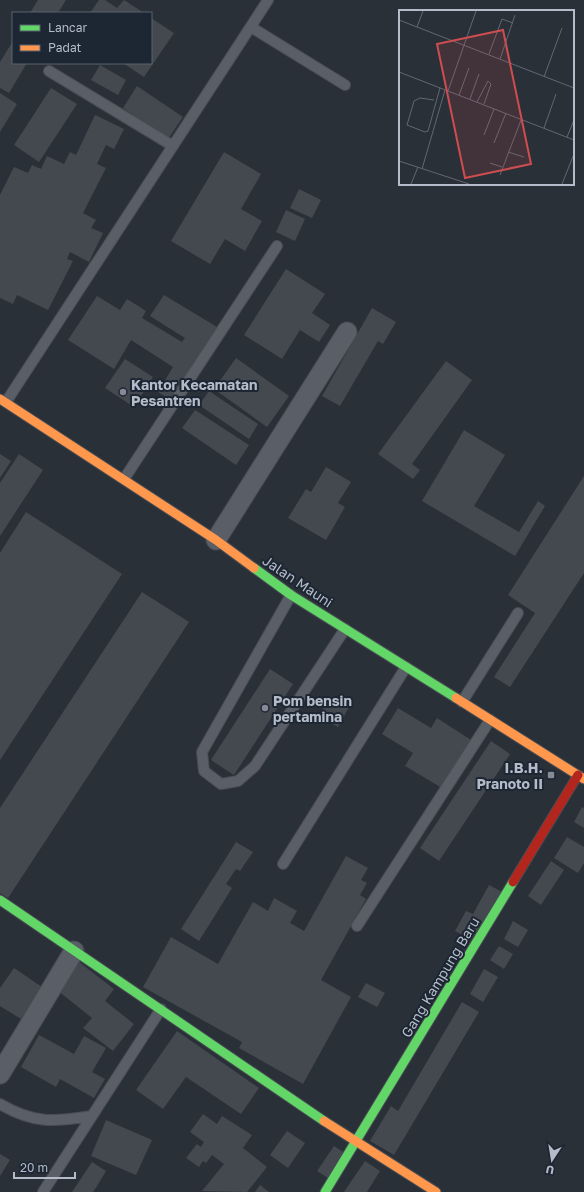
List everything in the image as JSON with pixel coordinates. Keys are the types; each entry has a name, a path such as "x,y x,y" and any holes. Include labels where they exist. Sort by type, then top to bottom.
{"street":[{"path":"216,540 347,332"},
{"name":"Jalan Mauni","path":"3,400 216,540 291,595 581,777"},
{"name":"Gang Kampung Baru","path":"325,1192 581,777"},
{"path":"0,900 356,1143 436,1192"},
{"path":"0,1074 74,951"}],"lane":[{"path":"3,400 173,146 268,0"},
{"path":"251,27 345,85"},
{"path":"49,71 173,146"},
{"path":"124,479 277,246"},
{"path":"291,595 202,752 204,771 220,784 238,781 255,766 345,629"},
{"path":"462,702 518,613"},
{"path":"283,864 406,667"},
{"path":"357,926 490,720"},
{"path":"43,1192 161,1010"},
{"path":"0,1104 35,1120 60,1122 92,1116"}],"building":[{"path":"38,0 66,0 59,12 31,12"},
{"path":"99,0 105,0 117,8 124,0 142,12 91,12"},
{"path":"152,19 174,33 144,77 124,64 152,64"},
{"path":"12,43 12,64 26,64 9,93 0,88 0,62"},
{"path":"100,65 126,80 118,95 91,80"},
{"path":"137,86 183,117 168,139 123,108"},
{"path":"51,88 77,104 39,162 14,145"},
{"path":"0,93 17,104 0,132"},
{"path":"95,115 124,129 114,149 106,145 97,164 106,168 83,213 96,220 91,228 103,233 89,262 70,252 67,259 73,261 48,310 17,295 13,304 0,298 0,195 14,167 28,173 32,165 41,169 47,156 64,164 70,152 76,155"},
{"path":"224,152 261,174 241,209 262,221 245,251 225,239 210,264 171,241"},
{"path":"299,189 321,200 312,218 290,208"},
{"path":"286,210 305,219 295,241 276,232"},
{"path":"286,269 325,294 312,313 330,325 319,342 300,330 282,359 244,335"},
{"path":"164,295 217,327 171,400 158,392 173,367 131,340 114,369 68,340 97,296 120,310 127,299 146,311 142,318 182,342 185,338 150,316"},
{"path":"372,308 396,322 383,344 378,341 340,406 322,396"},
{"path":"236,358 289,396 267,427 214,389"},
{"path":"125,359 153,377 134,407 105,388"},
{"path":"446,361 472,380 412,464 420,470 413,479 378,454"},
{"path":"209,391 258,424 249,439 199,405"},
{"path":"195,410 249,445 236,465 182,428"},
{"path":"464,430 505,455 474,506 519,532 538,501 545,506 515,556 422,501"},
{"path":"0,454 11,461 0,478"},
{"path":"19,454 43,470 0,536 0,483"},
{"path":"326,467 351,482 338,503 345,507 326,540 288,518 306,489 311,492"},
{"path":"584,476 584,573 510,687 494,677 535,613 508,595"},
{"path":"26,512 122,574 0,760 0,553"},
{"path":"142,592 189,622 8,898 0,893 0,808"},
{"path":"270,669 293,684 234,775 211,760"},
{"path":"330,696 349,707 338,727 319,716"},
{"path":"398,708 431,728 437,718 471,740 442,788 405,766 413,753 382,734"},
{"path":"491,741 510,754 439,861 420,848"},
{"path":"582,807 584,808 584,828 574,822"},
{"path":"567,837 584,847 584,863 578,873 554,858"},
{"path":"236,842 253,852 240,871 236,869 226,884 232,888 199,941 181,929"},
{"path":"346,856 368,868 361,880 367,883 360,895 366,899 321,980 351,997 303,1084 239,1048 242,1042 143,987 171,937 218,964 253,902 268,911 274,898 297,911 290,923 304,931"},
{"path":"551,861 564,870 541,905 528,896"},
{"path":"489,885 504,893 476,942 455,931 466,911 473,914"},
{"path":"513,921 528,930 518,947 504,939"},
{"path":"499,946 513,954 504,969 490,960"},
{"path":"79,962 114,989 105,1001 134,1024 113,1051 83,1028 92,1018 57,990"},
{"path":"14,968 42,987 21,1019 0,1006 0,988"},
{"path":"484,969 498,977 483,1002 470,994"},
{"path":"366,983 385,993 377,1007 358,997"},
{"path":"462,1002 479,1012 394,1155 370,1141 391,1106 398,1111"},
{"path":"177,1031 259,1088 241,1114 186,1077 163,1109 136,1090"},
{"path":"39,1035 74,1054 84,1036 106,1048 92,1072 105,1079 94,1098 60,1079 56,1087 21,1067"},
{"path":"203,1114 217,1124 222,1116 252,1135 243,1148 267,1167 247,1192 202,1191 224,1164 212,1155 206,1163 203,1161 199,1167 186,1158 197,1144 201,1147 204,1142 190,1132"},
{"path":"106,1120 152,1140 136,1175 91,1156"},
{"path":"287,1131 305,1143 288,1168 270,1155"},
{"path":"334,1146 348,1155 331,1180 317,1171"},
{"path":"0,1154 10,1160 0,1176"},
{"path":"365,1161 380,1171 367,1192 344,1192"},
{"path":"92,1162 106,1171 93,1192 72,1192"},
{"path":"260,1185 269,1192 255,1192"}],"traffic: fast":[{"path":"254,568 291,595 456,698"},
{"path":"325,1192 513,882"},
{"path":"0,900 324,1121"}],"traffic: slow":[{"path":"0,399 216,540 254,568"},
{"path":"456,698 584,779"},
{"path":"324,1121 436,1192"}],"traffic: jam":[{"path":"513,882 578,775"}],"place":[{"name":"Kantor Kecamatan Pesantren","path":"123,392"},
{"name":"Pom bensin pertamina","path":"265,708"},
{"name":"I.B.H. Pranoto II","path":"551,775"}]}
